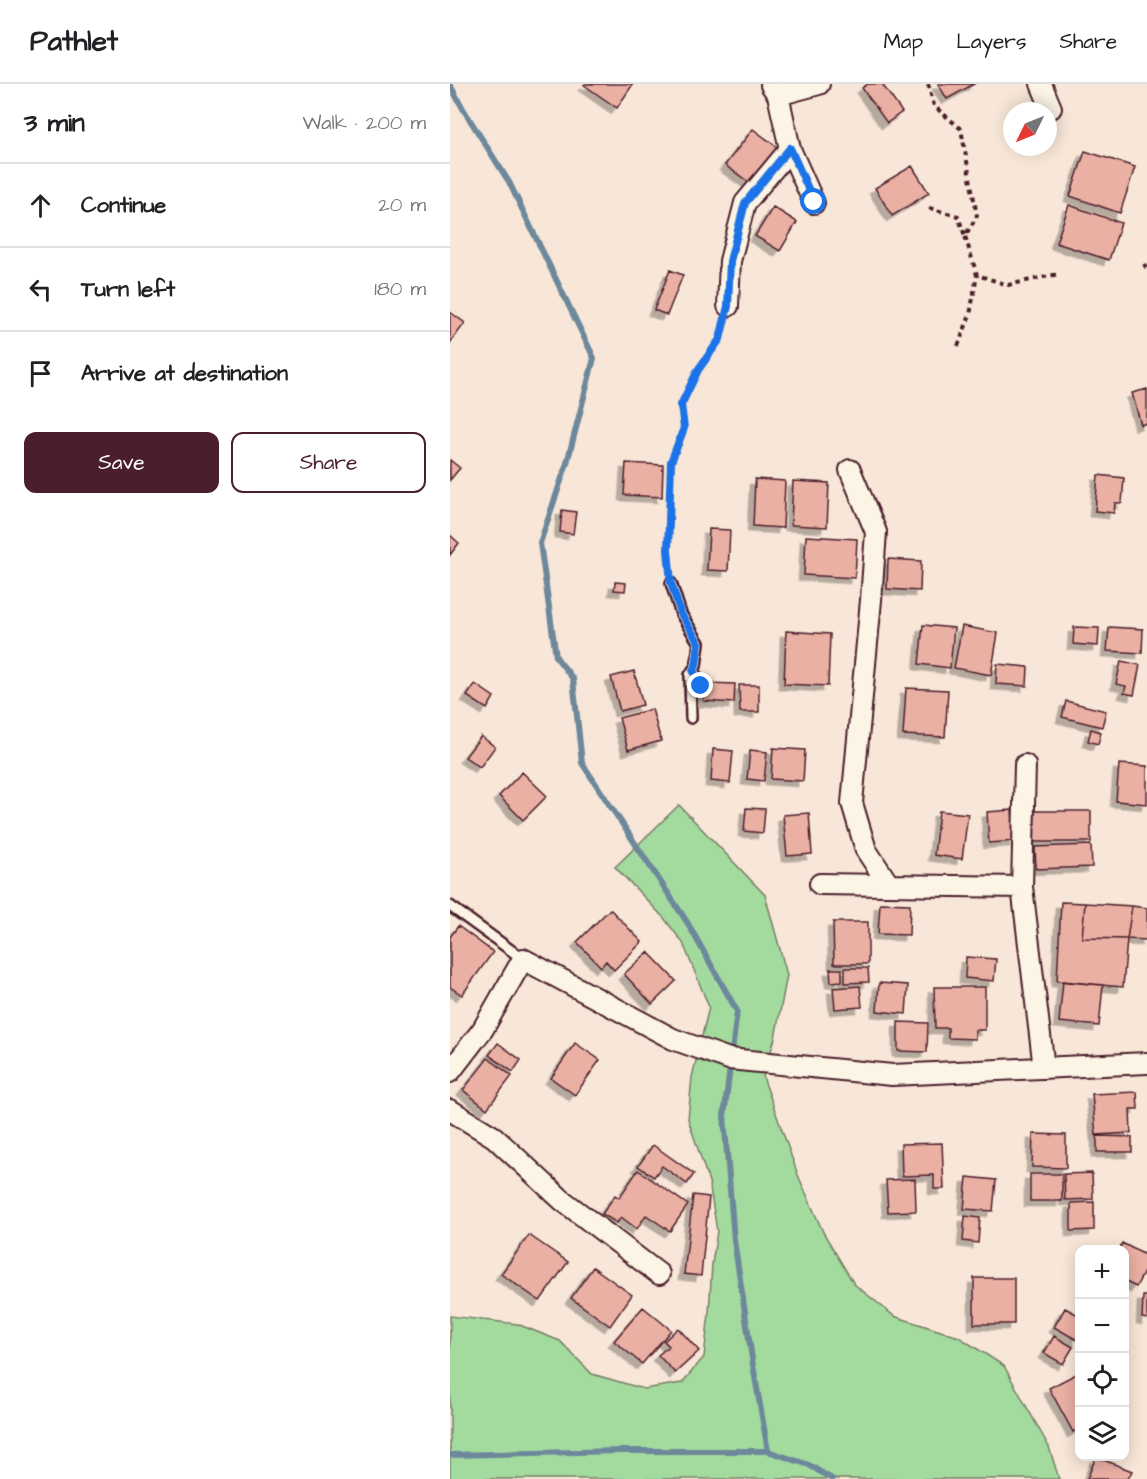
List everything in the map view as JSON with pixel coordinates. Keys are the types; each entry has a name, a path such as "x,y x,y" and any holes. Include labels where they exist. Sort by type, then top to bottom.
{"street":[{"path":"814,202 790,148 775,89 819,84"},
{"path":"1041,84 1048,102"},
{"path":"728,306 730,261 745,203 790,148"},
{"path":"850,470 876,532 852,803 866,850 889,885"},
{"path":"1025,765 1022,887 1044,1068"},
{"path":"820,884 1022,887"},
{"path":"450,1072 483,1029 523,960 673,1039 729,1059 892,1075 1147,1063"},
{"path":"450,1110 494,1137 562,1200 659,1274"}],"lane":[{"path":"671,583 681,614 699,643 696,666 690,675 691,718"},
{"path":"693,670 701,686"},
{"path":"450,906 523,960"}],"path":[{"path":"928,84 934,106 960,129 977,216 965,237"},
{"path":"929,208 958,216 977,275 970,315 958,346"},
{"path":"1144,264 1147,269"},
{"path":"977,275 1008,285 1058,274"},
{"path":"671,583 668,550 671,462 684,428 681,405 698,370 720,339 728,306"}],"green space":[{"path":"679,805 765,895 787,975 775,1038 763,1077 798,1175 823,1232 854,1284 894,1316 959,1337 1004,1366 1049,1447 1059,1479 450,1479 450,1316 517,1324 560,1341 592,1374 644,1389 682,1383 704,1357 717,1231 709,1182 688,1119 692,1077 709,1007 683,943 664,918 615,867"}],"building":[{"path":"585,84 633,84 617,108"},
{"path":"868,84 882,84 902,112 887,123 862,88"},
{"path":"938,84 974,84 947,99"},
{"path":"753,129 777,147 750,183 725,165"},
{"path":"1085,151 1135,167 1120,213 1070,196"},
{"path":"912,166 929,193 892,216 875,188"},
{"path":"1069,205 1121,223 1109,260 1056,243"},
{"path":"773,207 797,222 780,251 755,236"},
{"path":"670,270 683,275 667,315 654,310"},
{"path":"450,312 465,323 450,343"},
{"path":"1147,389 1147,423 1141,425 1132,393"},
{"path":"450,460 460,468 450,480"},
{"path":"626,463 663,465 662,497 624,495"},
{"path":"1098,475 1124,478 1122,503 1115,503 1114,513 1095,511"},
{"path":"755,479 785,481 783,528 753,526"},
{"path":"793,481 829,483 827,527 791,525"},
{"path":"562,510 576,512 573,534 560,532"},
{"path":"709,529 730,530 728,571 707,570"},
{"path":"450,535 459,543 450,555"},
{"path":"806,536 857,539 855,578 804,575"},
{"path":"888,559 921,561 920,591 887,589"},
{"path":"615,582 626,583 625,591 614,590"},
{"path":"923,625 954,628 950,668 919,664"},
{"path":"962,626 998,633 991,675 954,668"},
{"path":"1074,627 1099,628 1098,646 1073,644"},
{"path":"1109,627 1143,629 1142,653 1107,651"},
{"path":"786,631 830,634 828,686 784,684"},
{"path":"1121,661 1140,665 1134,695 1124,693 1126,686 1116,684"},
{"path":"997,664 1028,667 1027,686 996,684"},
{"path":"634,671 643,705 620,711 611,677"},
{"path":"705,683 735,684 734,703 704,701"},
{"path":"475,684 494,697 487,709 467,696"},
{"path":"739,685 759,685 759,712 740,712"},
{"path":"906,688 948,690 945,737 903,735"},
{"path":"1066,701 1106,711 1102,727 1062,717"},
{"path":"652,709 661,741 628,750 619,718"},
{"path":"1091,729 1101,732 1098,744 1088,741"},
{"path":"481,736 495,747 480,767 465,757"},
{"path":"773,748 805,750 803,781 771,779"},
{"path":"713,749 733,751 730,783 711,781"},
{"path":"750,750 767,752 764,781 747,779"},
{"path":"1119,764 1147,766 1147,804 1116,801"},
{"path":"522,772 547,796 523,820 499,796"},
{"path":"746,808 765,809 763,833 744,831"},
{"path":"1012,810 1015,841 989,843 987,812"},
{"path":"939,811 968,814 962,859 934,855"},
{"path":"1032,811 1091,811 1091,842 1032,842"},
{"path":"809,813 812,854 787,856 783,815"},
{"path":"1091,845 1092,867 1036,869 1035,847"},
{"path":"1061,902 1085,903 1082,938 1127,939 1123,987 1057,981"},
{"path":"880,903 910,904 909,935 878,934"},
{"path":"1085,903 1132,906 1127,939 1082,938"},
{"path":"1132,906 1147,908 1147,940 1127,939"},
{"path":"610,909 642,942 614,970 606,961 601,967 577,942"},
{"path":"833,922 868,922 868,964 834,964"},
{"path":"458,926 493,952 462,995 450,987 450,937"},
{"path":"648,952 676,981 652,1004 624,974"},
{"path":"966,957 996,959 994,981 965,978"},
{"path":"845,968 868,968 869,982 845,983"},
{"path":"830,969 842,969 842,981 831,982"},
{"path":"1063,981 1103,985 1099,1026 1059,1022"},
{"path":"879,983 908,985 906,1014 877,1011"},
{"path":"860,986 862,1007 835,1009 833,988"},
{"path":"934,987 985,987 985,1030 975,1030 975,1039 948,1038 948,1028 935,1028"},
{"path":"898,1022 928,1023 927,1052 898,1051"},
{"path":"498,1043 521,1060 513,1072 489,1055"},
{"path":"575,1043 600,1060 575,1095 551,1078"},
{"path":"488,1058 512,1076 487,1109 463,1090"},
{"path":"1137,1092 1138,1109 1130,1109 1131,1133 1096,1135 1092,1094"},
{"path":"1033,1134 1066,1135 1066,1168 1032,1167"},
{"path":"1097,1136 1132,1137 1132,1152 1097,1152"},
{"path":"942,1143 944,1189 934,1189 934,1175 902,1176 901,1144"},
{"path":"653,1145 694,1174 687,1184 662,1166 654,1177 638,1166"},
{"path":"638,1170 688,1205 670,1231 646,1215 637,1229 621,1217 617,1223 602,1214 615,1195 619,1198"},
{"path":"1092,1173 1093,1199 1065,1200 1064,1174"},
{"path":"1030,1174 1062,1174 1062,1201 1030,1201"},
{"path":"967,1177 996,1180 993,1211 964,1209"},
{"path":"915,1179 916,1211 888,1212 886,1180"},
{"path":"693,1195 709,1197 701,1276 684,1274"},
{"path":"1094,1202 1094,1230 1071,1231 1071,1203"},
{"path":"965,1216 980,1218 978,1243 963,1241"},
{"path":"529,1235 568,1262 540,1301 501,1274"},
{"path":"1129,1247 1147,1256 1147,1266 1136,1287 1129,1284"},
{"path":"593,1267 632,1295 610,1326 571,1298"},
{"path":"974,1278 1014,1278 1014,1324 974,1324"},
{"path":"1143,1296 1147,1296 1147,1319 1142,1318"},
{"path":"643,1307 671,1330 642,1364 614,1341"},
{"path":"1065,1308 1075,1313 1075,1339 1054,1327"},
{"path":"678,1328 699,1351 675,1373 658,1355 669,1346 664,1341"},
{"path":"1054,1336 1073,1347 1063,1364 1044,1353"},
{"path":"1075,1375 1075,1431 1073,1432 1049,1388"},
{"path":"1094,1461 1106,1461 1132,1471 1128,1479 1087,1479"}],"waterway":[{"path":"450,85 509,182 594,358 567,463 540,543 556,657 573,679 582,763 687,922 737,1011 724,1116 734,1240 768,1451"},
{"path":"450,1455 619,1451 768,1451 809,1465 832,1479"}],"route":[{"path":"701,686 693,670 696,666 699,643 681,614 671,583 668,550 671,462 684,428 681,405 698,370 720,339 728,306 730,261 745,203 790,148 814,202"}]}
